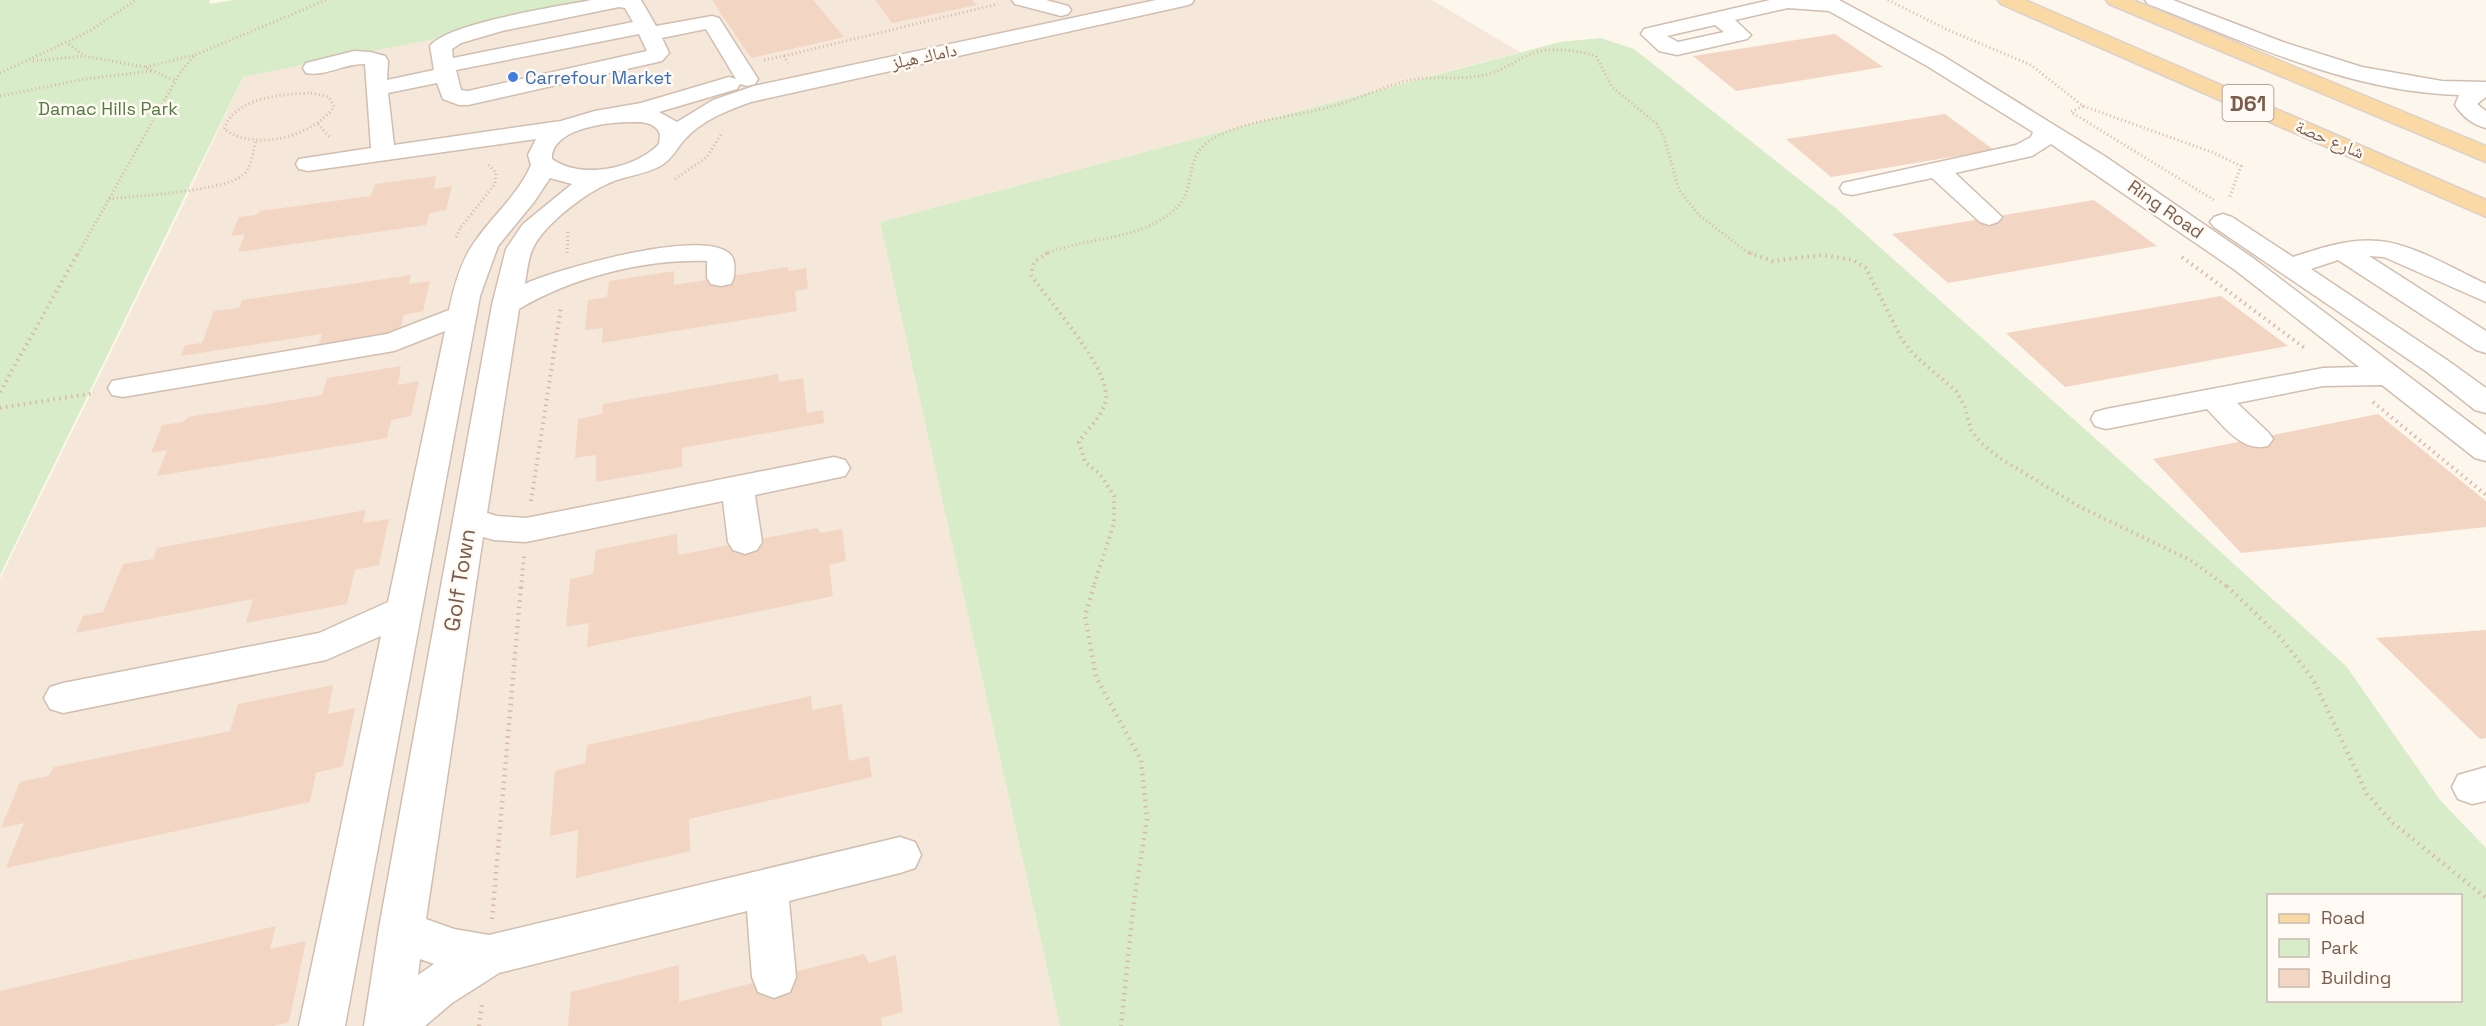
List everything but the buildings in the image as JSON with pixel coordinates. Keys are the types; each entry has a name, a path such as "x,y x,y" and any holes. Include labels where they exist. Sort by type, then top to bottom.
{"main road":[{"name":"شارع حصة","path":"2008,0 2486,209"},
{"name":"D61","path":"2116,0 2486,155"},
{"path":"2144,0 2486,140"}],"street":[{"name":"داماك هيلز","path":"616,115 645,109 1014,6 1062,10 1106,0"},
{"name":"داماك هيلز","path":"605,176 652,161 663,153 673,137 687,124 706,111 754,93 1185,0"},
{"path":"2155,0 2296,56 2338,69 2419,85 2485,89"},
{"path":"619,1 633,3 647,30 658,52 654,56 556,79 459,98 451,93 441,46 459,34 619,1"},
{"path":"1719,18 1740,34 1735,44 1702,44 1677,27 1788,1 1837,2"},
{"name":"Ring Road","path":"1837,2 2083,153 2244,264 2486,451"},
{"name":"Ring Road","path":"1837,2 2042,105 2291,267 2437,366 2486,403"},
{"path":"377,79 445,70 543,46 712,22 747,79"},
{"path":"543,46 556,79"},
{"path":"314,68 336,63 366,64 377,79 383,154"},
{"path":"2485,89 2467,100 2466,105 2486,121"},
{"path":"477,151 600,117 616,115 639,115 658,119 670,127 673,137"},
{"name":"Golf Town","path":"388,1026 401,928 506,305 509,238 539,180 544,144 568,127"},
{"path":"2024,151 2041,141 2046,130"},
{"path":"308,164 383,154 477,151 509,145 542,159 553,171 567,176 605,176"},
{"path":"1852,188 2024,151 2083,153"},
{"path":"1937,170 1989,217"},
{"name":"Golf Town","path":"322,1026 462,314 479,258 509,238 532,229 583,187 605,176"},
{"path":"509,238 530,257 546,264 574,271"},
{"path":"2291,267 2363,247 2390,250 2486,294"},
{"path":"506,305 574,271 705,252 712,253 720,259 721,278"},
{"path":"2344,252 2486,344"},
{"path":"123,388 394,342 462,314"},
{"path":"394,342 455,350"},
{"path":"2332,374 2344,352 2346,342"},
{"path":"2106,419 2332,374 2391,376"},
{"path":"2213,398 2257,439"},
{"path":"469,519 494,528 526,530 834,468"},
{"path":"738,487 745,542"},
{"path":"460,573 491,549 526,530"},
{"path":"63,698 326,646 405,609"},
{"path":"326,646 362,648 395,654"},
{"path":"388,1026 436,988 489,955 900,855"},
{"path":"767,887 774,977"},
{"path":"401,928 418,939 440,948 489,955"}],"path":[{"path":"0,73 69,44 108,22 136,0"},
{"path":"145,67 195,55 326,0"},
{"path":"1888,0 1946,29 2031,65 2083,106 2214,153 2241,166 2226,208"},
{"path":"784,56 1014,6"},
{"path":"69,44 84,56"},
{"path":"1122,1026 1121,1010 1134,900 1147,819 1141,760 1096,677 1085,616 1114,523 1114,496 1100,474 1085,462 1079,442 1101,411 1106,399 1106,387 1073,328 1038,288 1030,275 1033,263 1042,254 1063,246 1110,238 1152,225 1172,213 1186,192 1192,157 1215,137 1274,119 1328,108 1413,80 1483,75 1546,50 1581,51 1596,57 1612,87 1657,123 1664,137 1679,190 1699,215 1738,246 1773,261 1822,255 1853,260 1866,268 1901,338 1912,354 1956,391 1965,407 1971,430 1981,443 1998,457 2080,507 2190,560 2225,584 2280,637 2313,679 2367,794 2393,823 2486,898"},
{"path":"0,392 175,81 195,55"},
{"path":"28,61 84,56 145,67 175,81"},
{"path":"0,96 86,79 152,71"},
{"path":"321,94 333,101 332,112 318,124 289,135 256,140 244,140 228,134 224,129 225,124 236,111 278,95 321,94"},
{"path":"109,199 232,181 245,174 256,140"},
{"path":"477,151 495,170 497,177 495,184 461,227 509,238"},
{"path":"479,1026 489,955 526,530 574,271 568,230"},
{"path":"2173,250 2486,495"},
{"path":"0,408 123,388"}],"shaded area":[{"path":"631,0 1432,0 1520,52 880,222 1060,1026 0,1026 0,579 243,77"}],"green space":[{"name":"Damac Hills Park","path":"0,0 209,0 210,4 234,0 631,0 243,77 0,575"},
{"path":"1601,38 1634,49 1838,210 2133,472 2346,666 2440,800 2486,848 2486,1026 1060,1026 880,222 1560,42"}],"place":[{"name":"Carrefour Market","path":"513,77"}]}
